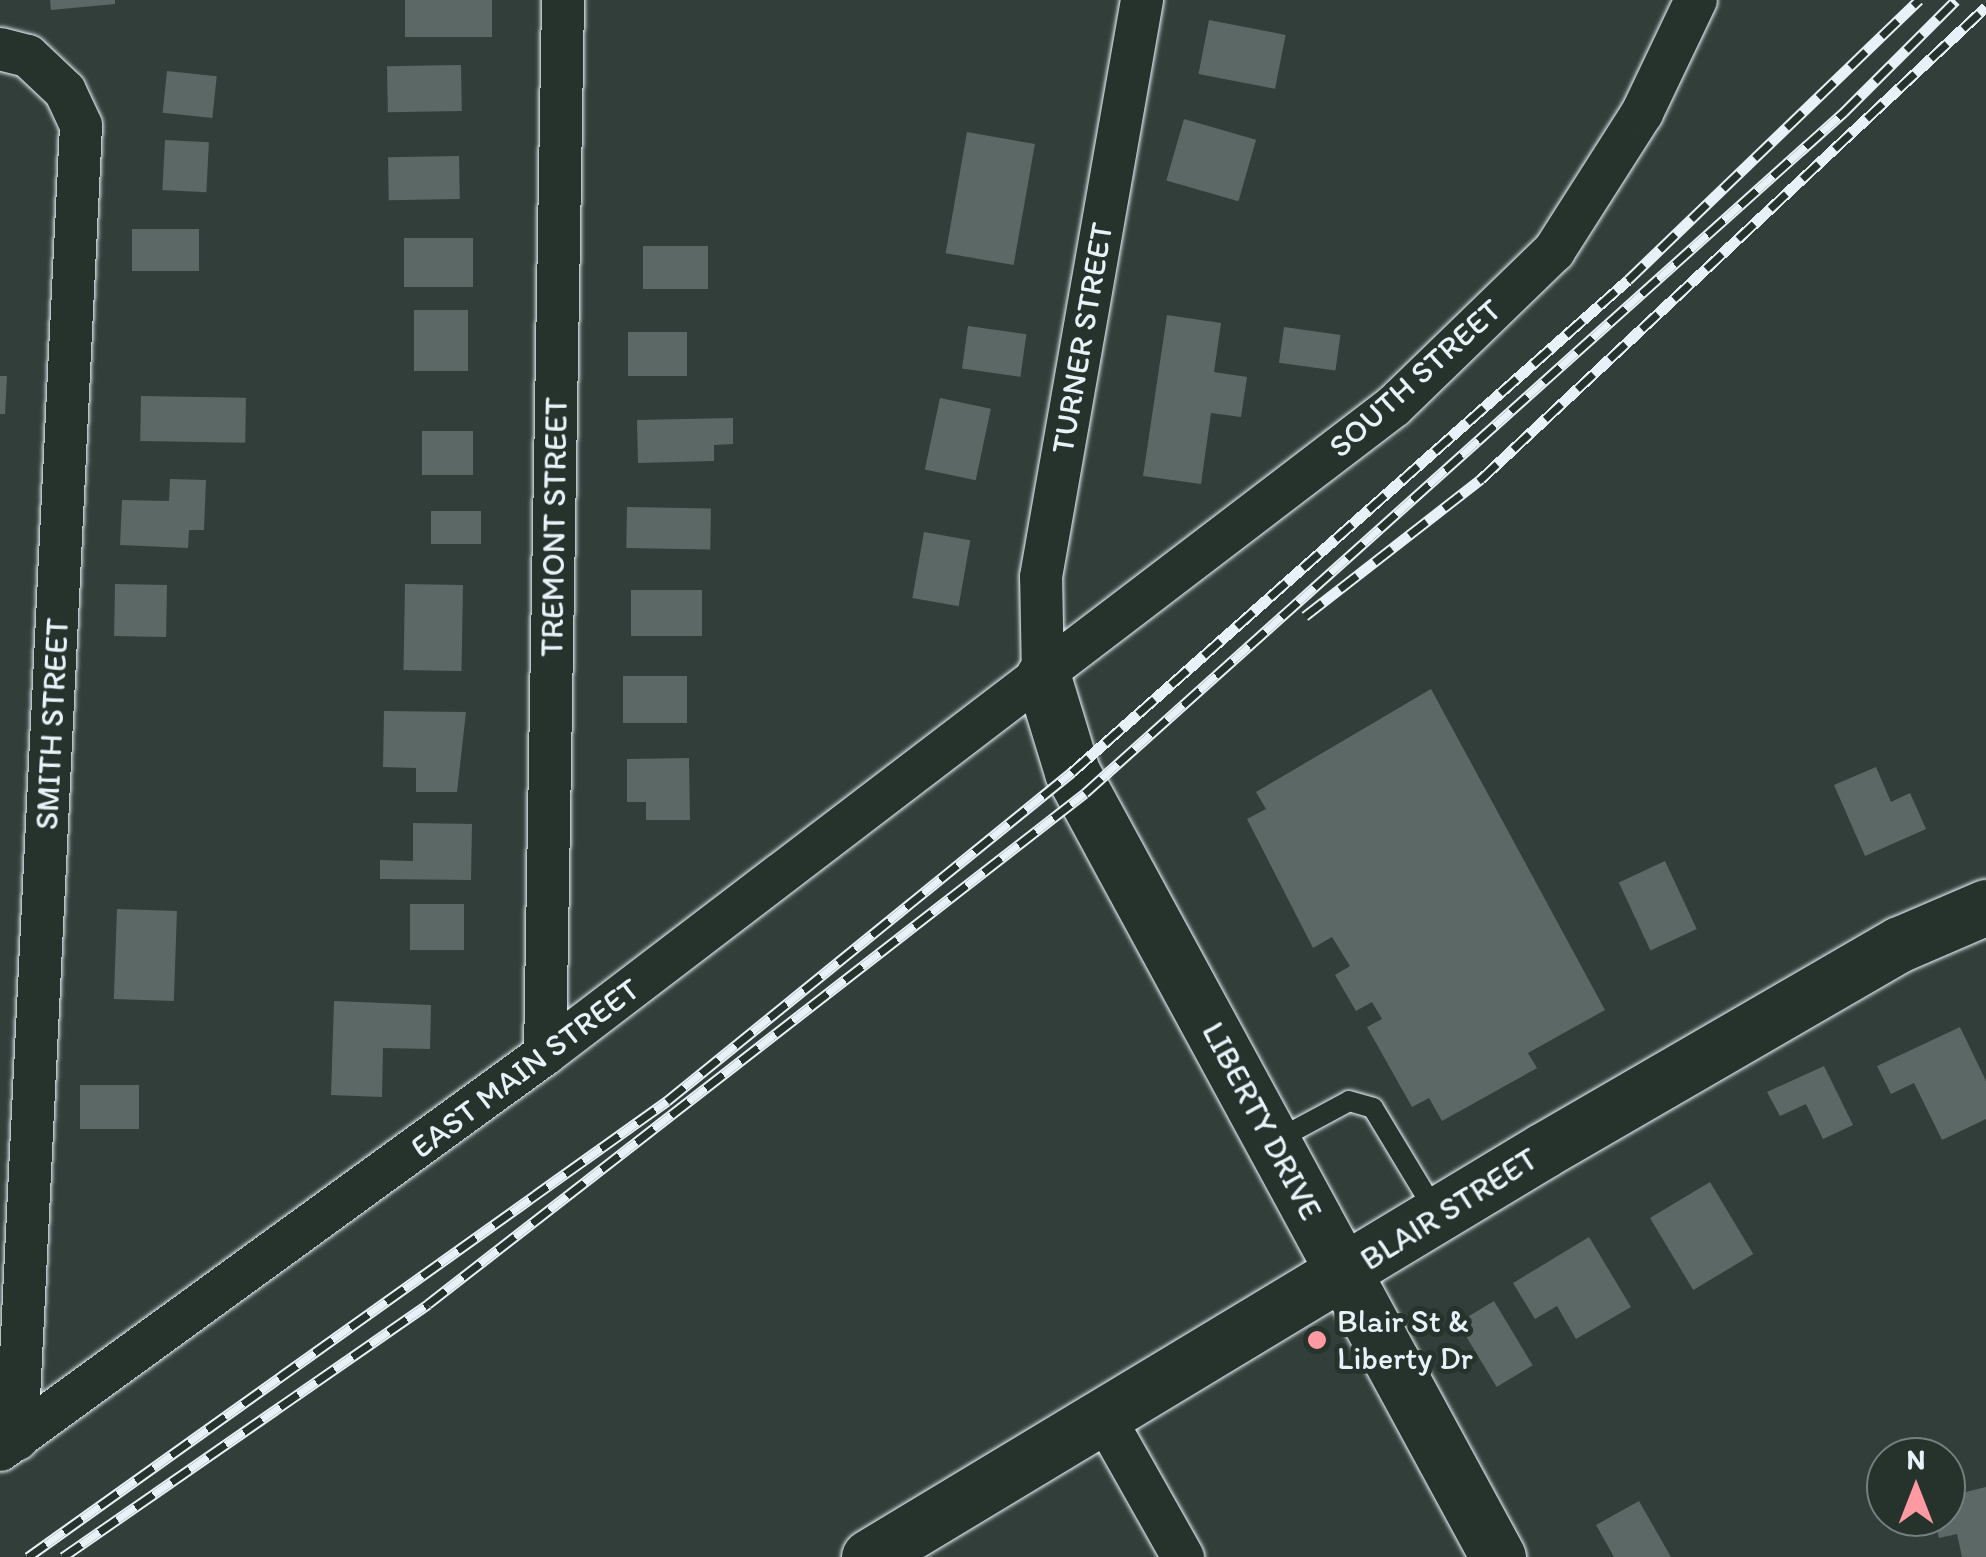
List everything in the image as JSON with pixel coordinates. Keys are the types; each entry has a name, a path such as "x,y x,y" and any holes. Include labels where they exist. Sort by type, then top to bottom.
{"street":[{"name":"TREMONT STREET","path":"546,1054 562,0"},
{"name":"TURNER STREET","path":"1043,677 1041,578 1142,0"},
{"name":"SOUTH STREET","path":"1043,677 1394,406 1554,251 1642,113 1696,0"},
{"name":"SMITH STREET","path":"0,49 28,56 64,91 81,126 14,1210 8,1444"},
{"name":"EAST MAIN STREET","path":"8,1444 546,1054 1043,677"},
{"name":"LIBERTY DRIVE","path":"1043,677 1072,772 1342,1276 1498,1557"},
{"name":"BLAIR STREET","path":"869,1557 1900,944 1986,908"},
{"path":"1104,1418 1183,1557"}],"lane":[{"path":"1272,1142 1349,1101 1373,1108 1438,1216"}],"building":[{"path":"50,0 115,0 115,4 51,10"},
{"path":"405,0 492,0 492,37 405,37"},
{"path":"1209,20 1286,35 1275,89 1199,74"},
{"path":"461,65 462,111 388,112 387,66"},
{"path":"167,71 217,76 212,118 163,113"},
{"path":"1184,119 1256,140 1238,201 1166,181"},
{"path":"967,132 1035,144 1014,265 946,253"},
{"path":"165,140 209,142 206,192 162,190"},
{"path":"459,156 460,199 389,200 388,157"},
{"path":"132,229 199,229 199,271 132,271"},
{"path":"404,238 473,238 473,287 404,287"},
{"path":"643,246 708,246 708,289 643,289"},
{"path":"414,310 468,310 468,371 414,371"},
{"path":"1167,315 1221,323 1214,372 1247,377 1241,417 1211,413 1201,484 1143,476"},
{"path":"968,326 1026,334 1020,377 962,369"},
{"path":"1284,327 1340,335 1335,371 1279,363"},
{"path":"628,332 687,332 687,376 628,376"},
{"path":"0,376 7,376 5,414 0,414"},
{"path":"141,396 246,398 245,443 140,441"},
{"path":"940,398 991,409 976,480 925,469"},
{"path":"733,418 733,444 714,445 714,461 638,463 637,420"},
{"path":"422,431 473,431 473,475 422,475"},
{"path":"170,479 206,480 204,530 189,530 188,548 120,545 122,500 169,501"},
{"path":"627,507 711,508 710,549 626,548"},
{"path":"431,511 481,511 481,544 431,544"},
{"path":"924,532 970,540 959,606 912,598"},
{"path":"115,584 167,585 166,637 114,636"},
{"path":"405,584 463,585 461,671 403,670"},
{"path":"631,590 702,590 702,636 631,636"},
{"path":"623,676 687,676 687,723 623,723"},
{"path":"1431,689 1605,1010 1528,1053 1537,1068 1442,1121 1429,1098 1412,1107 1367,1027 1382,1019 1372,1002 1356,1011 1335,975 1350,966 1332,937 1313,948 1247,819 1266,809 1256,792"},
{"path":"384,711 466,712 457,792 416,792 416,768 383,767"},
{"path":"689,758 690,820 646,820 646,802 627,802 627,759"},
{"path":"1876,767 1891,802 1910,793 1926,829 1865,856 1834,785"},
{"path":"413,823 472,824 471,880 380,879 380,860 413,861"},
{"path":"1665,861 1697,929 1650,951 1619,883"},
{"path":"410,904 464,904 464,950 410,950"},
{"path":"117,909 177,911 174,1001 114,999"},
{"path":"334,1001 431,1005 430,1049 383,1048 382,1097 331,1095"},
{"path":"1960,1027 1986,1081 1986,1119 1942,1140 1914,1083 1891,1094 1877,1066"},
{"path":"1824,1066 1853,1125 1823,1139 1806,1104 1780,1116 1767,1092"},
{"path":"80,1085 139,1085 139,1129 80,1129"},
{"path":"1710,1182 1753,1254 1693,1290 1650,1218"},
{"path":"1589,1237 1631,1307 1576,1339 1557,1306 1535,1319 1513,1283"},
{"path":"1494,1301 1533,1365 1497,1387 1458,1323"},
{"path":"1986,1487 1986,1557 1962,1557 1958,1537 1966,1537 1966,1492"},
{"path":"1639,1501 1671,1557 1614,1557 1596,1525"}],"railway":[{"path":"28,1557 667,1101 1072,772 1628,280 1919,0"},
{"path":"63,1557 428,1304 1085,793 1844,112 1956,0"},
{"path":"1305,616 1481,479 1986,7"}],"place":[{"name":"Blair St & Liberty Dr","path":"1317,1340"}]}
